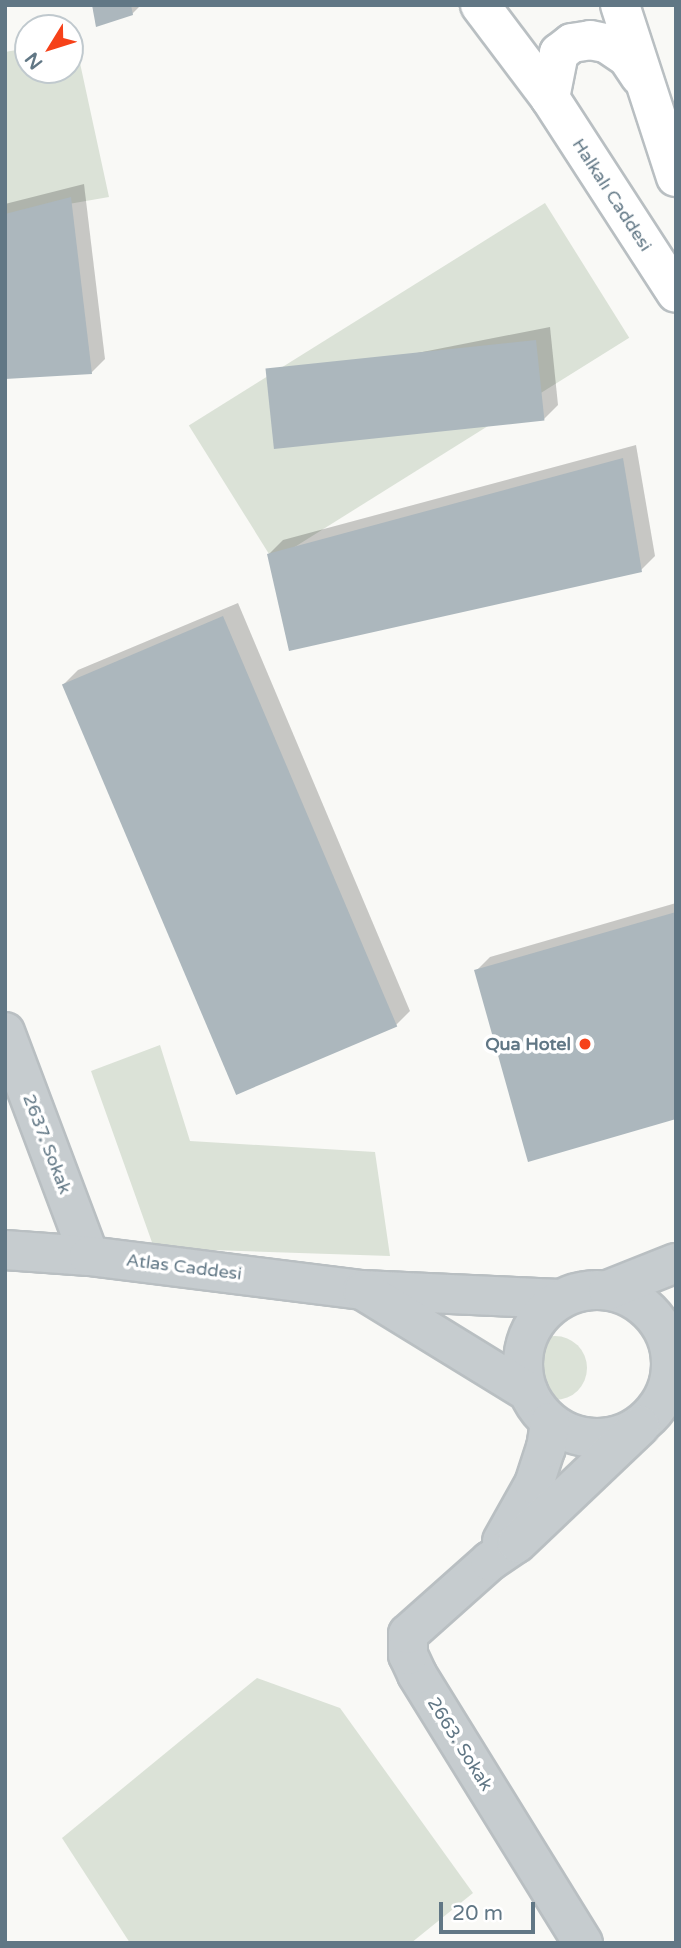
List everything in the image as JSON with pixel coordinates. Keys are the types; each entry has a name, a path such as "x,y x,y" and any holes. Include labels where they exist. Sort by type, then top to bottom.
{"main road":[{"name":"Halkalı Caddesi","path":"480,5 550,97 676,293"},
{"path":"626,8 676,177"},
{"path":"550,97 559,53 572,43 590,40 606,43 627,57 649,90"}],"street":[{"name":"2637. Sokak","path":"5,1032 89,1256"},
{"name":"Atlas Caddesi","path":"5,1250 89,1256 362,1290 560,1299"},
{"path":"491,1561 534,1484 546,1448 539,1407 523,1371 524,1350 531,1330 543,1313 560,1299 583,1291 608,1290 676,1263"},
{"name":"Atlas Caddesi","path":"362,1290 539,1407"},
{"path":"491,1561 517,1543 654,1413 670,1394 670,1351 663,1329 640,1304 608,1290"},
{"path":"539,1407 570,1434 594,1439 618,1436 640,1426"},
{"name":"2663. Sokak","path":"491,1561 408,1634 408,1655 583,1943"}],"shaded area":[{"path":"14,50 14,84 84,84 84,82 109,197 5,215 5,52"},
{"path":"545,203 629,338 273,560 189,426"},
{"path":"160,1045 190,1141 375,1152 390,1256 154,1248 91,1071"},
{"path":"555,1336 567,1338 578,1345 585,1356 585,1380 578,1391 567,1398 555,1400 543,1398 532,1391 525,1380 523,1368 525,1356 532,1345 543,1338"},
{"path":"257,1678 340,1708 473,1893 411,1943 130,1943 62,1838"}],"building":[{"path":"92,5 131,5 133,15 96,27"},
{"path":"71,197 92,374 5,379 5,214"},
{"path":"536,340 544,421 274,449 265,368"},
{"path":"623,458 642,572 289,651 267,554"},
{"path":"223,616 397,1027 236,1095 62,684"},
{"name":"Qua Hotel","path":"676,912 676,1119 528,1162 474,970"}],"place":[{"name":"Qua Hotel","path":"585,1044"}]}
